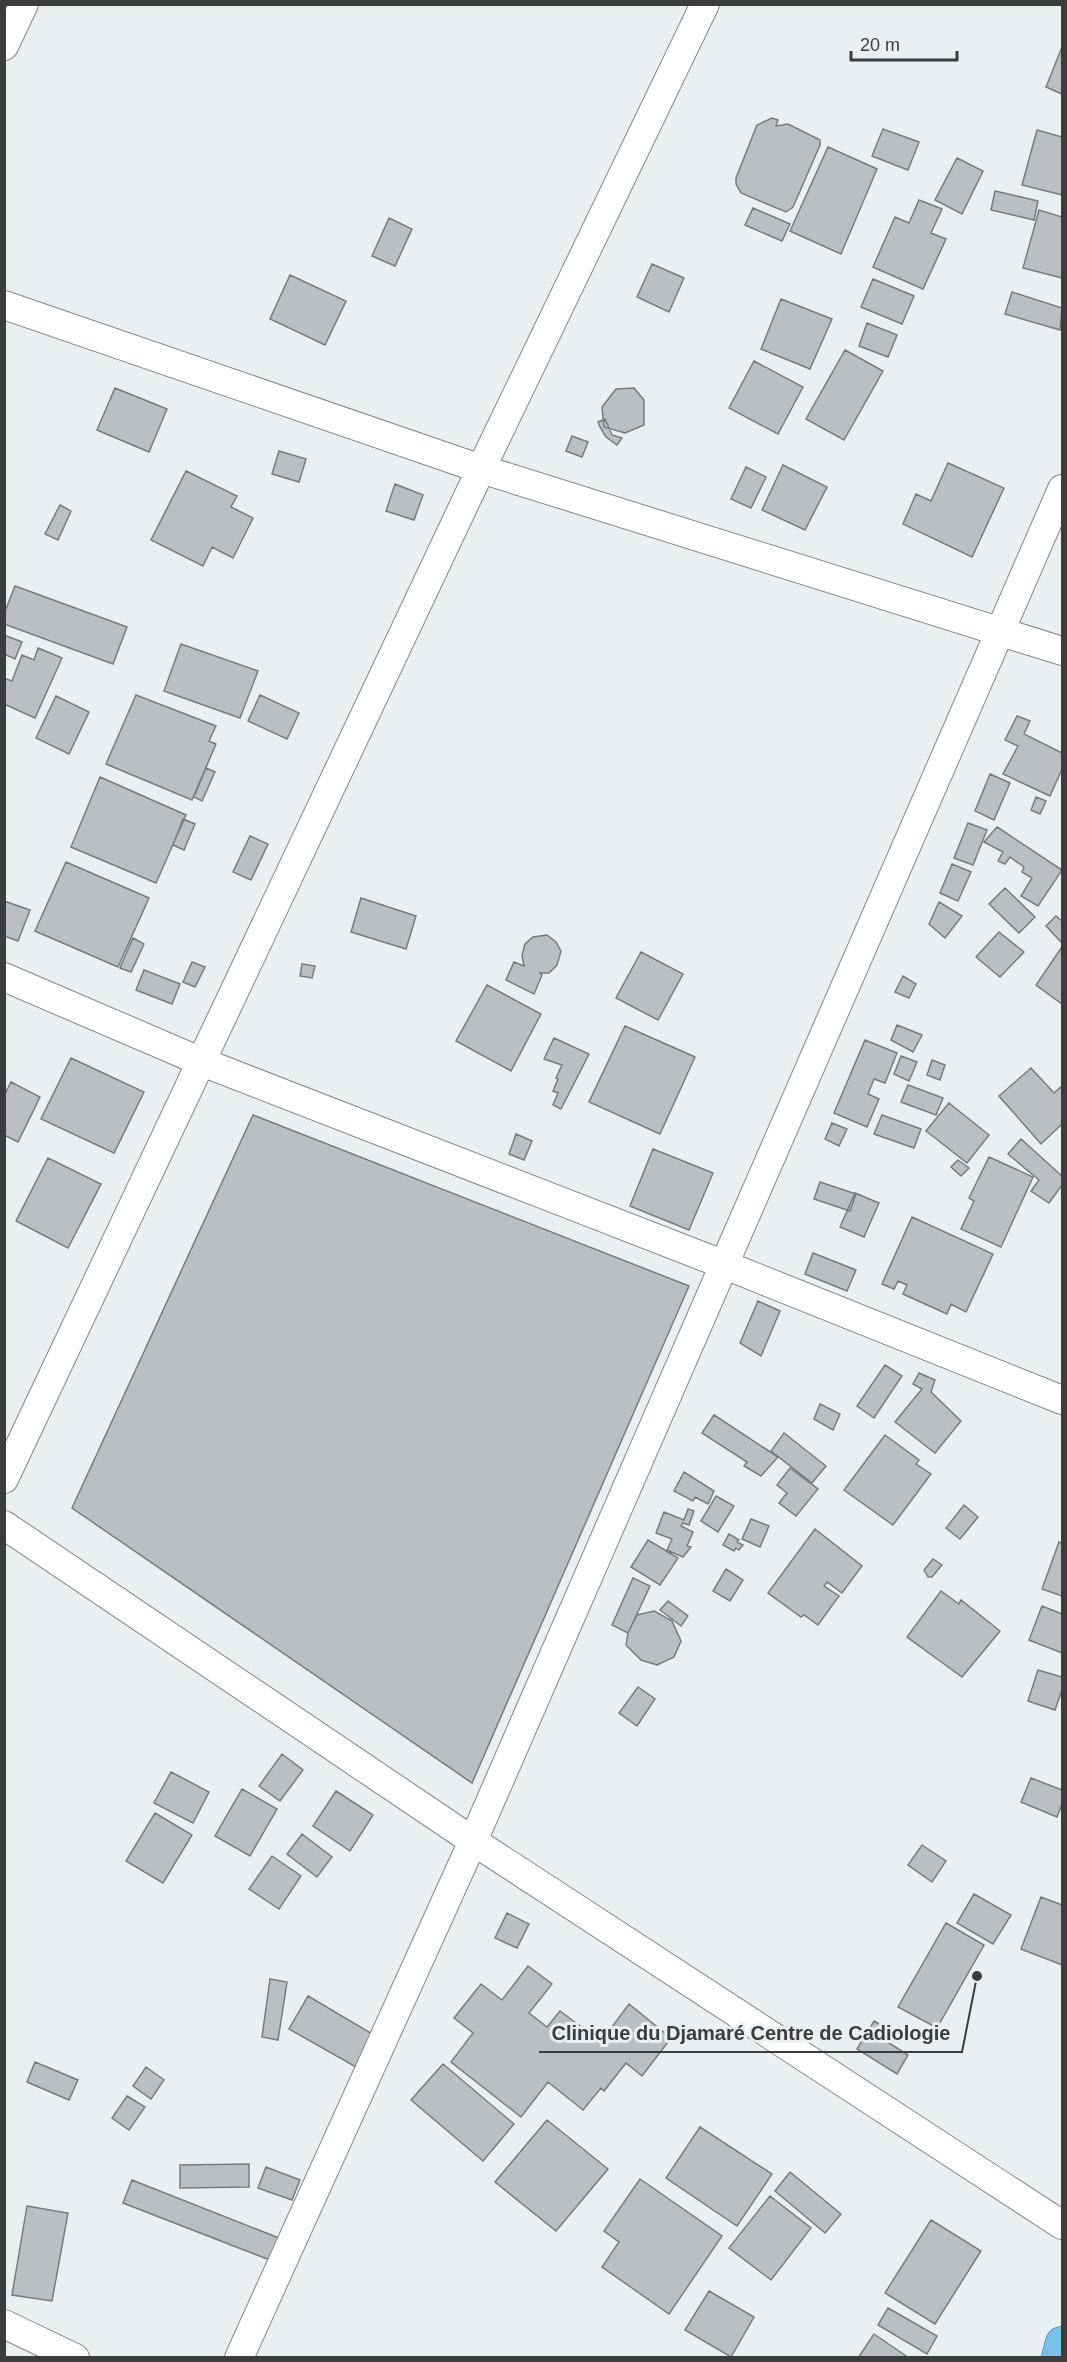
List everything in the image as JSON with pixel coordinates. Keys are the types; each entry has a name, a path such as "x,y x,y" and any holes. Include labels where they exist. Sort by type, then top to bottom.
{"main road":[{"path":"1058,2358 1062,2343"}],"street":[{"path":"4,46 24,4"},
{"path":"4,1479 481,469 705,4"},
{"path":"4,305 481,469 1062,651"},
{"path":"239,2358 473,1841 1062,489"},
{"path":"4,977 202,1062 725,1265 1062,1400"},
{"path":"4,1525 473,1841 1062,2225"},
{"path":"4,2324 75,2358"}],"building":[{"path":"1062,47 1062,94 1046,87"},
{"path":"772,118 778,120 776,126 788,124 820,140 820,145 793,207 786,212 741,193 736,184 736,178 757,125"},
{"path":"883,129 919,142 908,170 872,156"},
{"path":"1037,130 1062,137 1062,195 1022,185"},
{"path":"828,147 877,169 841,254 790,231"},
{"path":"957,158 983,171 962,214 935,200"},
{"path":"995,191 1038,201 1034,220 991,210"},
{"path":"919,200 942,209 931,233 946,239 923,289 873,267 895,217 909,223"},
{"path":"753,208 790,224 782,241 745,225"},
{"path":"1039,210 1062,217 1062,278 1023,268"},
{"path":"389,218 412,229 395,266 372,256"},
{"path":"652,264 684,278 669,312 637,297"},
{"path":"290,275 346,301 325,345 270,319"},
{"path":"873,279 914,296 902,324 861,307"},
{"path":"1012,292 1062,308 1060,330 1005,314"},
{"path":"781,299 832,319 810,369 761,349"},
{"path":"867,323 897,335 888,357 859,346"},
{"path":"845,350 883,371 844,440 806,419"},
{"path":"754,361 803,387 778,434 729,408"},
{"path":"115,388 167,409 149,452 97,430"},
{"path":"634,388 644,400 644,425 625,433 604,427 602,407 616,389"},
{"path":"605,419 612,435 622,438 617,445 606,437 600,427 598,422"},
{"path":"572,436 588,442 582,457 566,451"},
{"path":"279,451 306,459 299,482 272,474"},
{"path":"948,463 1004,488 972,557 903,524 916,494 931,501"},
{"path":"783,465 827,487 805,530 762,510"},
{"path":"746,467 766,477 751,508 731,499"},
{"path":"186,471 237,496 231,507 253,518 233,558 212,547 203,566 151,540"},
{"path":"395,484 423,495 414,520 386,511"},
{"path":"60,505 71,511 58,540 45,534"},
{"path":"15,586 127,627 113,664 4,624 4,614"},
{"path":"4,635 22,642 15,659 4,654"},
{"path":"181,644 258,671 240,718 164,691"},
{"path":"38,648 62,658 35,718 4,704 4,678 12,681 22,655 34,660"},
{"path":"136,695 216,726 209,741 216,744 192,800 106,764"},
{"path":"260,695 299,713 287,739 248,721"},
{"path":"56,696 89,712 69,754 36,738"},
{"path":"1017,716 1030,721 1024,734 1062,753 1062,769 1050,796 1003,774 1018,746 1005,740"},
{"path":"206,768 215,772 202,801 194,797"},
{"path":"990,774 1010,783 994,820 975,811"},
{"path":"100,777 186,815 156,883 71,847"},
{"path":"1036,797 1046,801 1040,814 1031,810"},
{"path":"183,819 195,824 184,850 173,845"},
{"path":"968,823 987,830 973,865 954,858"},
{"path":"997,827 1062,870 1038,906 1021,896 1032,878 1022,872 1024,867 1010,857 1005,864 998,861 1003,852 984,842"},
{"path":"250,836 268,844 251,880 233,872"},
{"path":"66,862 149,898 118,967 35,931"},
{"path":"952,864 971,872 958,901 940,893"},
{"path":"1005,888 1035,917 1019,933 989,904"},
{"path":"361,898 416,916 406,949 351,932"},
{"path":"4,901 30,910 18,941 4,936"},
{"path":"939,902 962,916 945,938 929,924"},
{"path":"1056,916 1062,921 1062,943 1046,926"},
{"path":"999,932 1024,952 1000,977 976,957"},
{"path":"547,935 556,942 561,951 557,965 549,973 540,973 542,975 534,994 506,980 514,962 524,966 522,955 525,944 533,937"},
{"path":"133,938 144,944 131,972 120,968"},
{"path":"1062,947 1062,1004 1036,985"},
{"path":"641,952 683,974 658,1020 616,998"},
{"path":"192,962 205,967 195,987 183,982"},
{"path":"302,964 315,966 312,978 300,976"},
{"path":"144,970 180,984 172,1004 136,990"},
{"path":"903,976 916,984 909,998 895,992"},
{"path":"487,985 541,1014 511,1071 456,1041"},
{"path":"897,1025 922,1035 913,1052 891,1040"},
{"path":"625,1026 695,1057 660,1134 589,1102"},
{"path":"554,1038 589,1054 561,1109 553,1105 558,1093 553,1091 562,1065 544,1059"},
{"path":"865,1040 897,1053 885,1083 874,1079 868,1094 879,1099 867,1127 834,1113"},
{"path":"901,1056 917,1062 909,1081 894,1074"},
{"path":"71,1058 144,1092 114,1153 41,1119"},
{"path":"932,1060 945,1065 940,1080 927,1075"},
{"path":"1031,1068 1054,1093 1062,1086 1062,1124 1041,1144 999,1096"},
{"path":"11,1082 40,1097 18,1142 4,1135 4,1096"},
{"path":"908,1085 943,1098 936,1115 901,1102"},
{"path":"949,1103 989,1135 967,1163 926,1131"},
{"path":"253,1115 689,1286 472,1783 72,1508"},
{"path":"882,1115 921,1129 914,1148 874,1134"},
{"path":"832,1123 847,1129 839,1146 825,1139"},
{"path":"516,1134 532,1141 524,1160 509,1154"},
{"path":"1021,1139 1062,1176 1062,1185 1049,1203 1031,1191 1039,1180 1008,1154"},
{"path":"653,1149 713,1173 689,1230 630,1206"},
{"path":"989,1157 1033,1177 1001,1247 961,1229 974,1201 969,1198"},
{"path":"48,1158 101,1184 68,1248 16,1221"},
{"path":"958,1160 969,1168 961,1176 951,1167"},
{"path":"820,1182 856,1194 850,1211 814,1199"},
{"path":"855,1193 879,1203 864,1237 840,1227"},
{"path":"912,1217 993,1254 966,1312 951,1304 947,1314 903,1294 907,1285 898,1281 894,1289 882,1284"},
{"path":"813,1253 856,1270 847,1291 805,1274"},
{"path":"758,1301 780,1311 761,1356 740,1343"},
{"path":"885,1365 902,1376 874,1418 857,1406"},
{"path":"919,1373 935,1380 931,1392 961,1421 935,1453 895,1422 922,1389 913,1384"},
{"path":"820,1404 840,1414 833,1430 814,1419"},
{"path":"714,1415 778,1457 761,1476 744,1466 747,1462 702,1433"},
{"path":"784,1433 826,1466 812,1483 771,1451"},
{"path":"885,1435 919,1460 916,1464 931,1474 893,1525 844,1490"},
{"path":"790,1468 818,1489 796,1516 779,1503 787,1493 777,1485"},
{"path":"684,1472 714,1491 708,1504 695,1497 693,1501 674,1491"},
{"path":"716,1496 734,1506 718,1532 701,1521"},
{"path":"964,1505 978,1517 960,1539 946,1528"},
{"path":"688,1509 694,1511 689,1525 683,1523 681,1526 693,1532 687,1546 691,1547 683,1557 667,1550 672,1539 656,1533 664,1512 684,1520"},
{"path":"751,1519 769,1526 760,1547 742,1539"},
{"path":"815,1529 862,1566 842,1593 827,1582 824,1586 839,1596 818,1625 804,1615 801,1617 768,1593"},
{"path":"729,1534 743,1545 739,1550 736,1548 734,1551 723,1545"},
{"path":"648,1540 678,1558 660,1585 631,1567"},
{"path":"1059,1542 1062,1543 1062,1596 1042,1589"},
{"path":"933,1559 942,1565 932,1577 928,1577 924,1570"},
{"path":"726,1569 743,1580 730,1601 713,1591"},
{"path":"633,1578 650,1586 628,1633 612,1625"},
{"path":"941,1591 959,1604 961,1600 1000,1631 962,1677 907,1637"},
{"path":"668,1601 688,1616 681,1626 660,1610"},
{"path":"1042,1606 1062,1614 1062,1653 1029,1640"},
{"path":"654,1611 672,1621 681,1641 674,1657 657,1665 641,1660 626,1645 628,1633 637,1615"},
{"path":"1038,1670 1062,1677 1062,1690 1055,1710 1028,1701"},
{"path":"638,1687 655,1699 637,1726 619,1713"},
{"path":"282,1754 303,1770 280,1801 259,1786"},
{"path":"171,1772 209,1792 193,1823 154,1803"},
{"path":"1031,1778 1062,1790 1062,1804 1057,1817 1021,1802"},
{"path":"242,1789 277,1809 250,1856 215,1836"},
{"path":"336,1791 373,1815 350,1851 313,1826"},
{"path":"155,1813 192,1835 163,1883 126,1861"},
{"path":"302,1834 332,1857 317,1877 287,1854"},
{"path":"922,1845 946,1861 932,1882 908,1865"},
{"path":"272,1856 301,1876 279,1909 249,1889"},
{"path":"974,1894 1011,1915 993,1944 957,1923"},
{"path":"1041,1897 1062,1905 1062,1965 1021,1949"},
{"path":"507,1913 529,1924 517,1948 495,1938"},
{"path":"946,1923 984,1945 937,2028 898,2007"},
{"path":"528,1966 552,1984 529,2013 547,2027 560,2011 596,2038 605,2028 609,2031 629,2004 671,2038 642,2076 626,2063 604,2091 601,2088 583,2110 548,2082 521,2117 451,2062 473,2033 454,2018 481,1984 502,2000"},
{"path":"270,1979 287,1982 278,2040 262,2037"},
{"path":"308,1996 374,2035 356,2067 289,2029"},
{"path":"874,2021 895,2033 889,2043 908,2055 897,2074 857,2049"},
{"path":"35,2062 78,2080 69,2100 27,2082"},
{"path":"443,2064 514,2124 483,2161 411,2100"},
{"path":"146,2067 164,2080 151,2099 133,2086"},
{"path":"127,2096 145,2107 129,2130 112,2118"},
{"path":"547,2120 608,2169 556,2231 495,2182"},
{"path":"700,2127 772,2174 737,2226 666,2178"},
{"path":"249,2164 249,2187 180,2188 180,2165"},
{"path":"266,2167 300,2180 292,2200 258,2188"},
{"path":"790,2172 841,2214 825,2233 775,2191"},
{"path":"640,2179 722,2236 669,2314 602,2267 619,2242 604,2231"},
{"path":"132,2180 284,2240 275,2262 123,2203"},
{"path":"770,2196 811,2228 771,2280 729,2248"},
{"path":"27,2206 68,2213 52,2301 12,2295"},
{"path":"931,2220 981,2251 935,2324 885,2293"},
{"path":"709,2291 754,2317 731,2357 685,2330"},
{"path":"888,2308 937,2336 927,2354 878,2325"},
{"path":"874,2334 909,2358 858,2358"}],"place":[{"name":"Clinique du Djamaré Centre de Cadiologie","path":"977,1976"}]}
